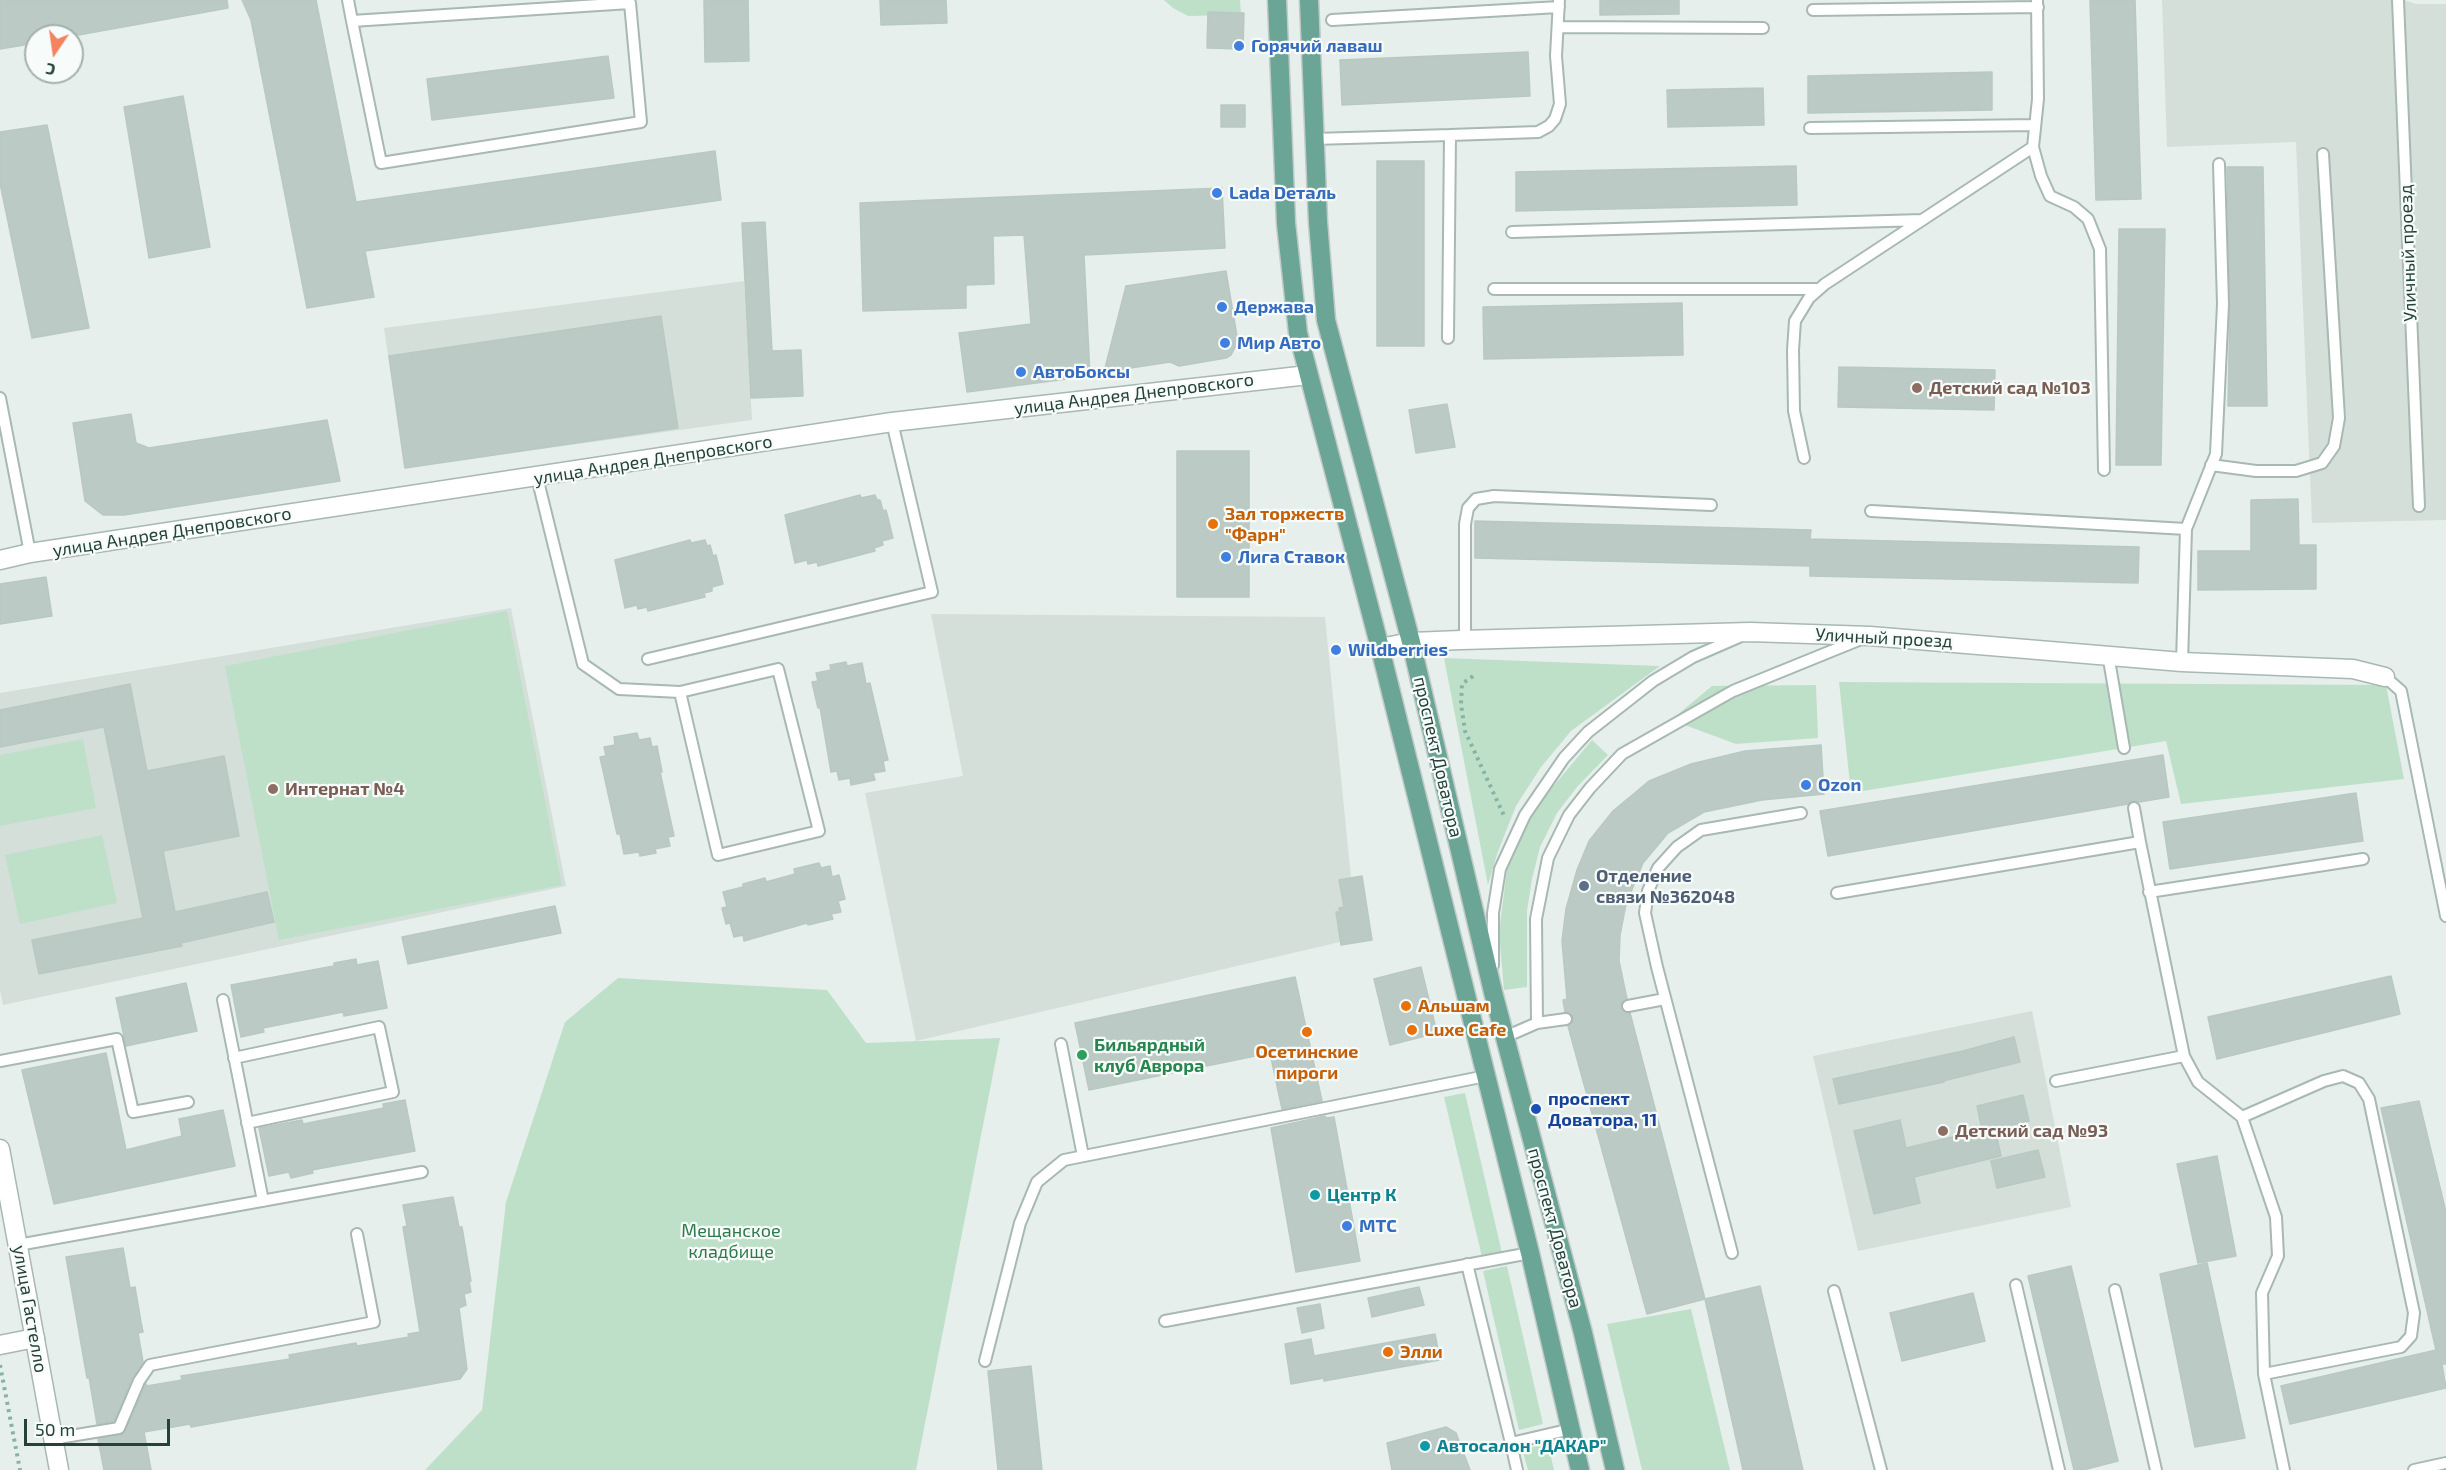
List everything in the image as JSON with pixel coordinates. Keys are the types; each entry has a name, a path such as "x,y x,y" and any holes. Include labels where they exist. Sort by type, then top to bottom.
{"main road":[{"name":"проспект Доватора","path":"1277,0 1286,223 1298,333 1380,648 1530,1253 1580,1470"},
{"name":"проспект Доватора","path":"1308,0 1318,222 1326,320 1411,642 1493,992 1583,1334 1615,1470"}],"street":[{"name":"улица Андрея Днепровского","path":"0,560 30,553 892,422 1308,375"},
{"name":"Уличный проезд","path":"1380,648 1411,642 1750,632 1870,636 2108,654 2182,662 2353,669 2385,677"},
{"name":"улица Гастелло","path":"0,1149 59,1470"},
{"path":"0,1345 35,1338"}],"lane":[{"path":"348,0 352,21 381,163 641,122 630,3 352,21"},
{"name":"Уличный проезд","path":"2398,0 2419,506"},
{"path":"1813,10 2037,3 2038,99 2033,147 2041,176 2050,196 2074,207 2088,219 2100,249 2104,470"},
{"path":"1314,139 1538,132 1549,126 1560,104 1556,56 1559,4 1332,20"},
{"path":"1558,27 1763,28"},
{"path":"1810,128 2035,125"},
{"path":"1448,338 1450,135"},
{"path":"1804,458 1794,411 1793,350 1796,321 1809,298 1819,289 2033,147"},
{"path":"2211,465 2256,471 2296,471 2322,463 2334,446 2339,418 2323,154"},
{"path":"2182,662 2186,529 2216,454 2223,304 2219,164"},
{"path":"1512,232 1923,220"},
{"path":"1494,289 1819,289"},
{"path":"0,398 30,553"},
{"path":"648,658 932,592 892,422"},
{"path":"537,477 583,664 619,689 680,692 778,669 819,831 718,855 680,692"},
{"path":"1465,640 1465,524 1468,508 1476,499 1494,495 1711,505"},
{"path":"1871,511 2186,529"},
{"path":"1493,992 1493,913 1500,869 1525,815 1564,758 1588,732 1653,681 1693,657 1750,632"},
{"path":"1537,1023 1536,919 1548,858 1569,815 1590,788 1622,754 1734,691 1870,636"},
{"path":"2108,654 2124,748"},
{"path":"2385,677 2401,691 2446,916"},
{"path":"2134,808 2149,892 2184,1056 2198,1083 2242,1118 2276,1217 2278,1257 2262,1293 2264,1374 2280,1469"},
{"path":"1732,1253 1665,999 1645,913 1648,891 1658,868 1677,847 1701,830 1801,813"},
{"path":"1837,892 2140,842"},
{"path":"2149,892 2363,859"},
{"path":"1628,1006 1665,999"},
{"path":"223,1000 263,1201"},
{"path":"1505,1036 1537,1023 1566,1019"},
{"path":"234,1058 379,1027 393,1092 247,1123"},
{"path":"0,1061 117,1039 133,1112 188,1102"},
{"path":"1061,1044 1083,1156"},
{"path":"2056,1081 2184,1056"},
{"path":"985,1361 1020,1223 1037,1182 1064,1160 1486,1076"},
{"path":"2242,1118 2324,1081 2343,1076 2360,1083 2369,1099 2414,1313 2411,1335 2401,1347 2264,1374"},
{"path":"18,1245 422,1172"},
{"path":"52,1439 119,1428 139,1381 150,1365 374,1322 357,1234"},
{"path":"1165,1321 1530,1253"},
{"path":"1467,1264 1517,1470"},
{"path":"2016,1285 2059,1470"},
{"path":"2115,1290 2156,1470"},
{"path":"1834,1291 1881,1470"},
{"path":"1511,1443 1571,1429"},
{"path":"2414,1470 2446,1463"}],"path":[{"path":"1473,676 1462,684 1461,704 1466,731 1505,818"},
{"path":"0,1365 21,1470"}],"shaded area":[{"path":"2162,0 2404,0 2416,4 2446,4 2446,520 2312,523 2296,142 2167,147"},
{"path":"744,281 752,420 404,468 384,328"},
{"name":"Интернат №4","path":"511,608 566,886 3,1005 0,990 0,693"},
{"path":"931,614 1325,617 1357,938 916,1041 865,793 963,776"},
{"name":"Детский сад №93","path":"2032,1011 2071,1207 1858,1251 1813,1056"}],"green space":[{"path":"1164,0 1240,0 1241,15 1188,16"},
{"path":"507,611 562,885 279,940 225,666"},
{"path":"1444,658 1660,666 1571,731 1541,767 1516,806 1497,854 1488,885"},
{"path":"1839,682 2386,685 2404,779 2181,804 2166,741 1851,793"},
{"path":"1816,685 1818,738 1736,744 1671,720 1712,686"},
{"path":"83,739 96,808 0,826 0,755"},
{"path":"1592,740 1608,755 1577,787 1557,813 1540,847 1527,911 1527,987 1504,990 1499,933 1507,869 1522,833 1541,801"},
{"path":"102,835 117,903 20,924 5,855"},
{"name":"Мещанское кладбище","path":"618,978 827,990 866,1043 1000,1038 916,1470 425,1470 482,1410 506,1202 565,1022"},
{"path":"1465,1093 1502,1253 1482,1257 1444,1097"},
{"path":"1507,1266 1543,1424 1519,1430 1483,1271"},
{"path":"1691,1309 1730,1470 1642,1470 1607,1324"},
{"path":"1548,1444 1554,1470 1528,1470 1522,1449"}],"building":[{"path":"0,0 227,0 228,8 84,34 84,24 24,24 24,45 0,49"},
{"path":"242,0 316,0 356,202 715,151 721,200 365,251 374,297 307,308 251,20"},
{"path":"704,0 748,0 749,61 705,62"},
{"path":"880,0 946,0 947,23 881,25"},
{"path":"1600,0 1679,0 1679,14 1600,15"},
{"path":"2090,0 2135,0 2141,199 2096,200"},
{"path":"1208,12 1244,13 1243,49 1207,48"},
{"path":"1528,52 1530,96 1342,105 1340,60"},
{"path":"608,56 614,98 432,120 427,79"},
{"path":"1992,72 1992,110 1808,113 1808,76"},
{"path":"1763,88 1764,125 1668,127 1667,90"},
{"path":"183,96 210,247 149,258 124,107"},
{"path":"1221,105 1245,105 1245,127 1221,127"},
{"path":"47,125 89,328 32,338 0,183 0,132"},
{"path":"1377,161 1424,161 1424,346 1377,346"},
{"path":"1796,166 1797,205 1516,211 1516,172"},
{"path":"2227,167 2263,167 2267,406 2228,406 2230,304"},
{"path":"1222,188 1225,248 1084,255 1090,376 967,392 959,333 1031,324 1024,235 993,236 994,284 966,285 966,308 863,311 860,203"},
{"path":"765,222 772,351 801,350 803,396 751,398 742,223"},
{"path":"2119,229 2165,229 2161,465 2116,465"},
{"path":"1226,271 1238,342 1231,355 1226,358 1179,366 1170,362 1104,372 1126,286"},
{"path":"1682,303 1683,355 1484,359 1483,307"},
{"path":"661,316 678,428 405,468 389,356"},
{"name":"Детский сад №103","path":"1839,367 1995,370 1994,410 1838,407"},
{"path":"1447,404 1455,447 1416,453 1409,410"},
{"path":"131,414 136,443 149,448 327,420 340,481 124,515 103,515 85,501 73,423"},
{"name":"Зал торжеств \"Фарн\"","path":"1177,451 1249,451 1249,597 1177,597"},
{"path":"860,495 861,498 875,495 877,500 880,500 883,511 886,510 893,538 882,541 883,545 874,548 875,551 818,566 817,562 808,564 807,560 795,563 785,515"},
{"path":"2298,499 2299,545 2316,545 2316,589 2198,590 2198,551 2251,551 2251,500"},
{"path":"1475,521 1811,530 1810,539 2139,547 2138,583 1810,576 1810,566 1475,558"},
{"path":"690,540 691,543 705,540 707,546 710,545 713,556 716,555 723,584 712,587 712,591 704,593 705,597 648,611 647,607 638,609 637,605 625,608 615,560"},
{"path":"46,577 52,616 0,624 0,584"},
{"path":"846,662 847,666 862,663 866,684 870,683 888,760 883,761 885,771 873,773 875,780 851,785 850,778 839,780 837,771 831,772 820,707 818,708 812,682 818,681 816,673 831,670 830,665"},
{"path":"130,684 147,771 224,756 239,836 163,851 175,912 267,892 274,922 181,943 182,946 39,974 32,940 143,918 104,727 0,747 0,710"},
{"path":"637,733 639,740 650,738 652,747 657,746 662,772 660,772 674,836 668,837 670,846 655,849 656,853 640,856 639,852 624,854 620,834 617,834 600,757 606,756 604,747 615,745 614,737"},
{"path":"1821,745 1824,794 1762,800 1704,812 1668,833 1643,863 1626,904 1620,935 1619,961 1627,999 1621,1003 1621,1008 1625,1013 1630,1013 1705,1299 1647,1314 1568,1026 1573,1022 1573,1017 1569,1012 1565,1012 1563,1000 1567,999 1562,941 1566,909 1577,870 1589,841 1613,811 1649,781 1691,764 1745,751"},
{"path":"2163,755 2169,797 2132,801 2128,804 1828,856 1820,811"},
{"path":"2356,793 2363,841 2170,869 2163,822"},
{"path":"819,863 821,868 830,866 832,877 839,875 845,899 838,901 841,912 831,914 833,919 808,925 807,923 744,941 743,935 734,937 730,923 726,924 722,908 727,907 723,892 765,878 766,882 795,874 794,869"},
{"path":"1362,876 1372,940 1341,945 1336,912 1340,912 1339,908 1344,907 1339,880"},
{"path":"555,906 561,933 408,964 402,937"},
{"path":"356,959 357,965 378,961 387,1008 344,1016 343,1012 263,1028 264,1032 241,1037 231,985 334,966 334,963"},
{"name":"Альшам","path":"1421,967 1437,1033 1390,1045 1374,979"},
{"path":"2391,976 2400,1014 2217,1059 2208,1017"},
{"path":"1295,977 1322,1101 1282,1109 1270,1053 1089,1090 1075,1023"},
{"path":"186,983 197,1031 126,1046 116,998"},
{"path":"2014,1037 2020,1062 1944,1082 1839,1104 1833,1079 1963,1051"},
{"path":"106,1053 126,1150 182,1136 179,1119 223,1110 235,1166 54,1204 22,1070"},
{"path":"2023,1095 2029,1121 1995,1129 2001,1156 1914,1177 1920,1203 1874,1214 1854,1131 1900,1120 1906,1148 1982,1130 1977,1106"},
{"path":"405,1100 415,1151 312,1170 313,1173 291,1178 289,1172 269,1176 259,1128 302,1120 303,1124 384,1108 383,1104"},
{"path":"2419,1101 2446,1212 2446,1364 2442,1364 2446,1388 2290,1424 2281,1386 2436,1350 2381,1108"},
{"name":"Центр К","path":"1325,1116 1326,1118 1334,1117 1360,1261 1296,1272 1271,1128"},
{"path":"2038,1150 2045,1177 1997,1188 1991,1161"},
{"path":"2217,1156 2236,1256 2198,1263 2177,1164"},
{"path":"453,1197 459,1227 462,1227 471,1281 469,1281 471,1292 464,1294 466,1305 459,1308 467,1369 460,1379 191,1427 190,1424 144,1432 151,1470 104,1470 98,1439 124,1434 146,1384 147,1386 182,1380 181,1376 290,1359 289,1355 356,1343 357,1346 409,1337 408,1334 420,1332 403,1227 407,1226 403,1205"},
{"path":"123,1248 130,1288 135,1287 143,1332 138,1333 143,1362 132,1378 114,1421 97,1424 66,1257"},
{"path":"2207,1263 2245,1438 2195,1447 2160,1274"},
{"path":"2071,1266 2118,1461 2083,1470 2074,1470 2028,1276"},
{"path":"1760,1286 1803,1470 1743,1470 1705,1299"},
{"path":"1419,1287 1424,1305 1372,1317 1368,1298"},
{"path":"1973,1293 1985,1341 1902,1361 1890,1313"},
{"path":"1320,1304 1324,1328 1302,1333 1297,1308"},
{"name":"Элли","path":"1435,1334 1440,1360 1324,1381 1324,1378 1291,1384 1285,1344 1311,1339 1314,1356"},
{"path":"1031,1366 1042,1470 998,1470 988,1371"},
{"name":"Автосалон \"ДАКАР\"","path":"1446,1427 1456,1433 1470,1470 1392,1470 1387,1443"}],"place":[{"name":"Горячий лаваш","path":"1239,46"},
{"name":"Lada Dеталь","path":"1217,193"},
{"name":"Держава","path":"1222,307"},
{"name":"Мир Авто","path":"1225,343"},
{"name":"АвтоБоксы","path":"1021,372"},
{"name":"Детский сад №103","path":"1917,388"},
{"name":"Зал торжеств \"Фарн\"","path":"1213,524"},
{"name":"Лига Ставок","path":"1226,557"},
{"name":"Wildberries","path":"1336,650"},
{"name":"Ozon","path":"1806,785"},
{"name":"Интернат №4","path":"273,789"},
{"name":"Отделение связи №362048","path":"1584,886"},
{"name":"Альшам","path":"1406,1006"},
{"name":"Luxe Cafe","path":"1412,1030"},
{"name":"Осетинские пироги","path":"1307,1032"},
{"name":"Бильярдный клуб Аврора","path":"1082,1055"},
{"name":"проспект Доватора, 11","path":"1536,1109"},
{"name":"Детский сад №93","path":"1943,1131"},
{"name":"Центр К","path":"1315,1195"},
{"name":"МТС","path":"1347,1226"},
{"name":"Элли","path":"1388,1352"},
{"name":"Автосалон \"ДАКАР\"","path":"1425,1446"}]}
